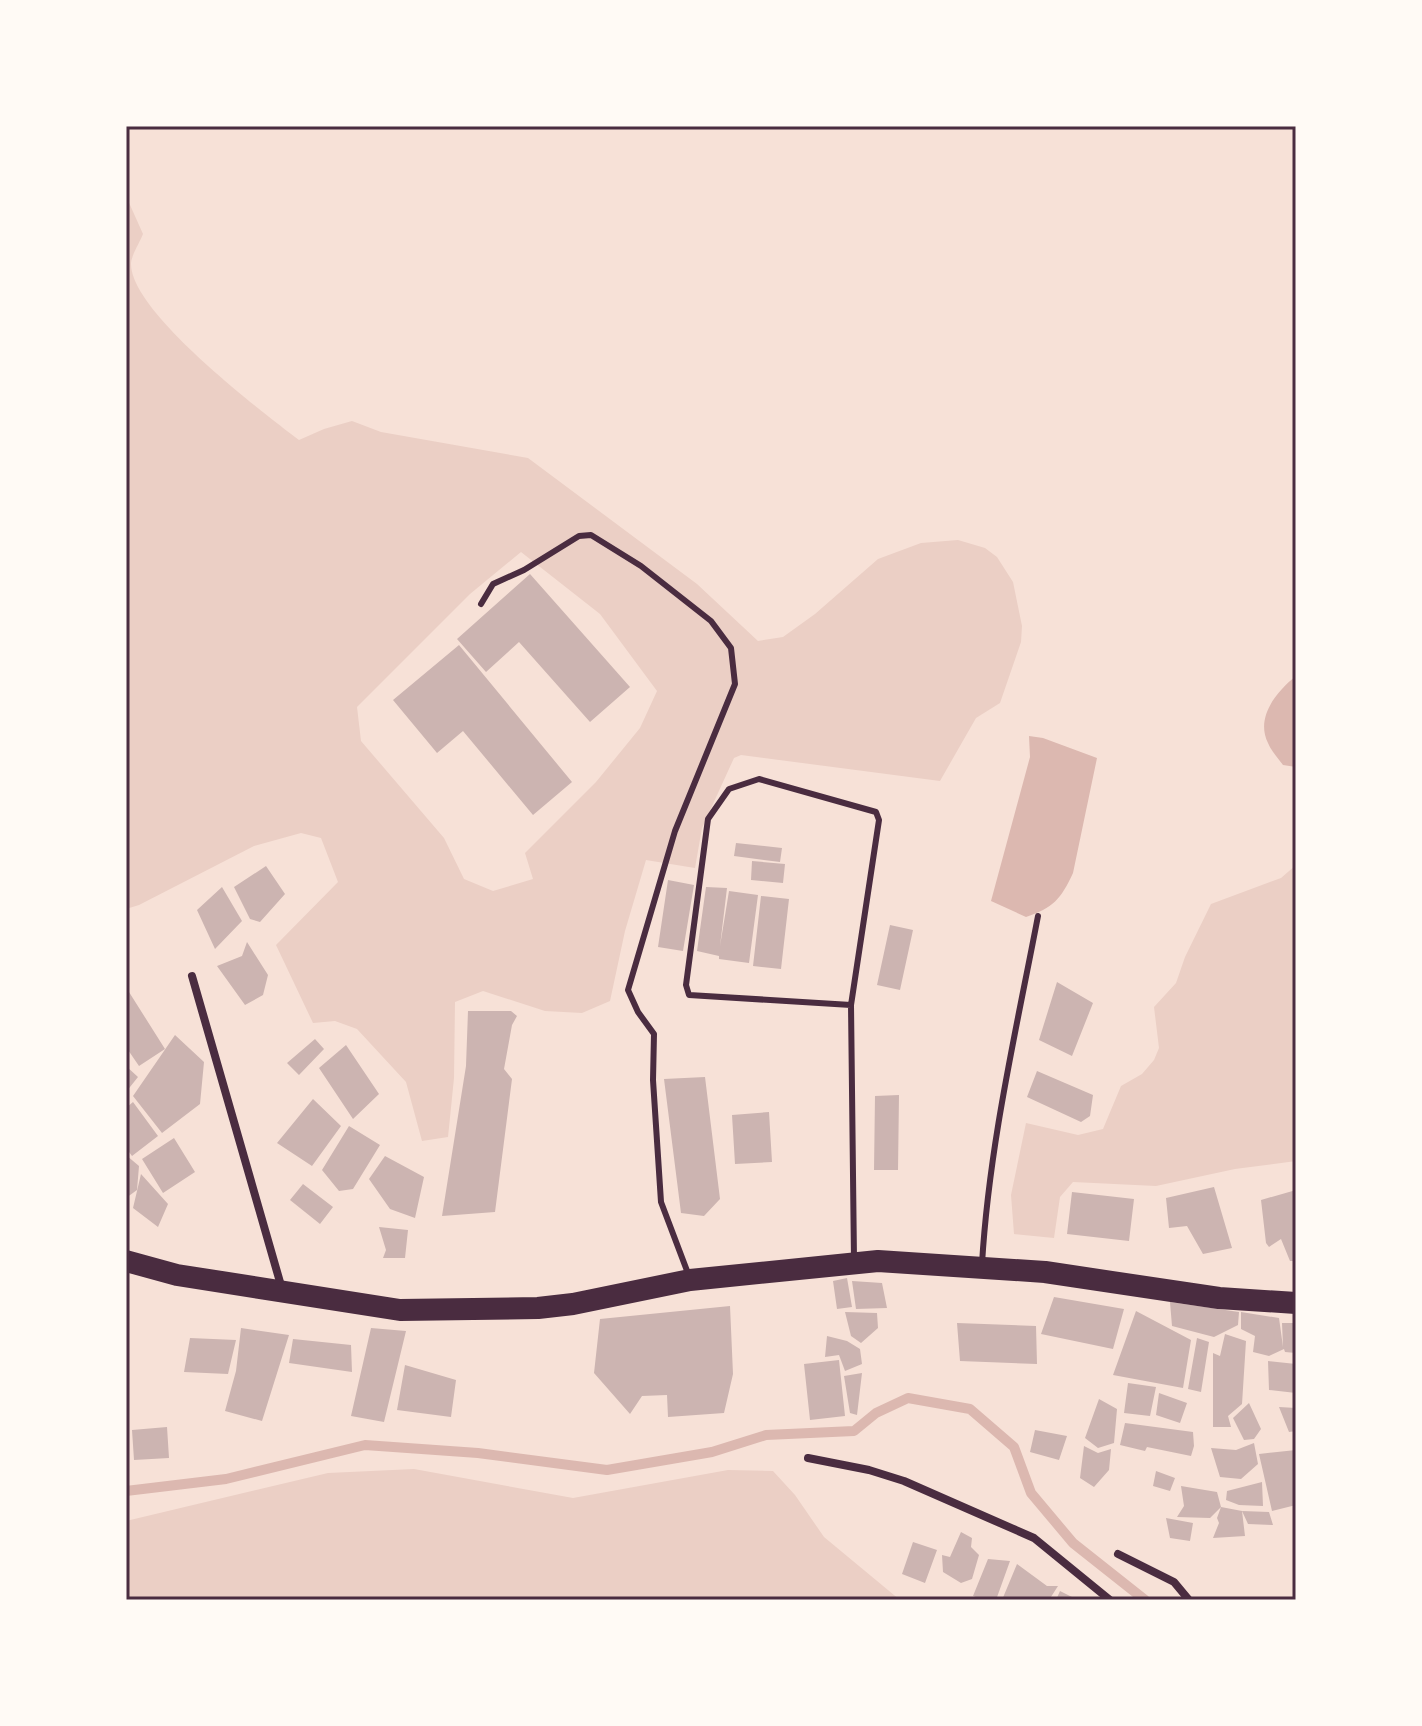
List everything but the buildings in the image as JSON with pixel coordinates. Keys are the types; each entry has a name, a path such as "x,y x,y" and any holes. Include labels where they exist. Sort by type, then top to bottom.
{"highway":[{"path":"126,1261 177,1275 400,1310 497,1310 573,1304 690,1280 878,1261 982,1267 1124,1282 1219,1298 1296,1303"}],"street":[{"path":"192,976 283,1290"},
{"path":"808,1458 869,1470 904,1481 1034,1538 1110,1600"},
{"path":"1118,1554 1174,1582 1189,1600"}],"lane":[{"path":"481,604 493,584 524,570 579,536 591,535 641,566 711,621 731,648 735,684 675,831 628,990 638,1012 654,1034 653,1080 661,1202 690,1280"},
{"path":"851,1005 689,995 686,985 708,819 729,789 759,779 876,812 879,820 851,1005 854,1265"},
{"path":"982,1267 985,1218 1000,1112 1038,916"}],"shaded area":[{"path":"126,196 143,234 131,263 136,283 151,307 200,359 299,440 352,421 381,432 528,458 697,584 758,641 783,637 815,614 878,559 921,543 958,540 985,548 997,557 1013,582 1022,626 1021,642 1000,703 976,718 940,781 741,755 734,758 702,828 695,868 646,860 625,931 610,1001 582,1013 545,1011 483,991 455,1002 454,1078 448,1137 422,1141 406,1082 357,1029 335,1021 313,1023 276,945 338,882 321,838 301,833 254,846 126,909","holes":["521,552 600,614 657,691 640,728 596,782 525,853 533,879 493,891 464,879 444,838 361,741 357,707 470,594"]},
{"path":"1296,676 1296,767 1283,765 1268,743 1264,724 1275,697"},
{"path":"1029,736 1043,738 1097,758 1073,873 1055,901 1026,917 991,901 1030,757"},
{"path":"1296,865 1296,1161 1235,1169 1156,1186 1073,1182 1060,1197 1054,1238 1014,1234 1011,1195 1026,1123 1078,1135 1103,1129 1121,1086 1142,1074 1154,1060 1159,1048 1154,1007 1176,983 1211,904 1281,878"},
{"path":"414,1469 573,1498 728,1470 773,1471 795,1495 824,1537 900,1600 126,1600 126,1521 328,1473"}],"waterway":[{"path":"126,1491 226,1479 365,1445 478,1453 607,1470 712,1452 766,1435 854,1431 876,1413 908,1398 970,1409 1014,1447 1031,1493 1073,1543 1145,1600"}]}
